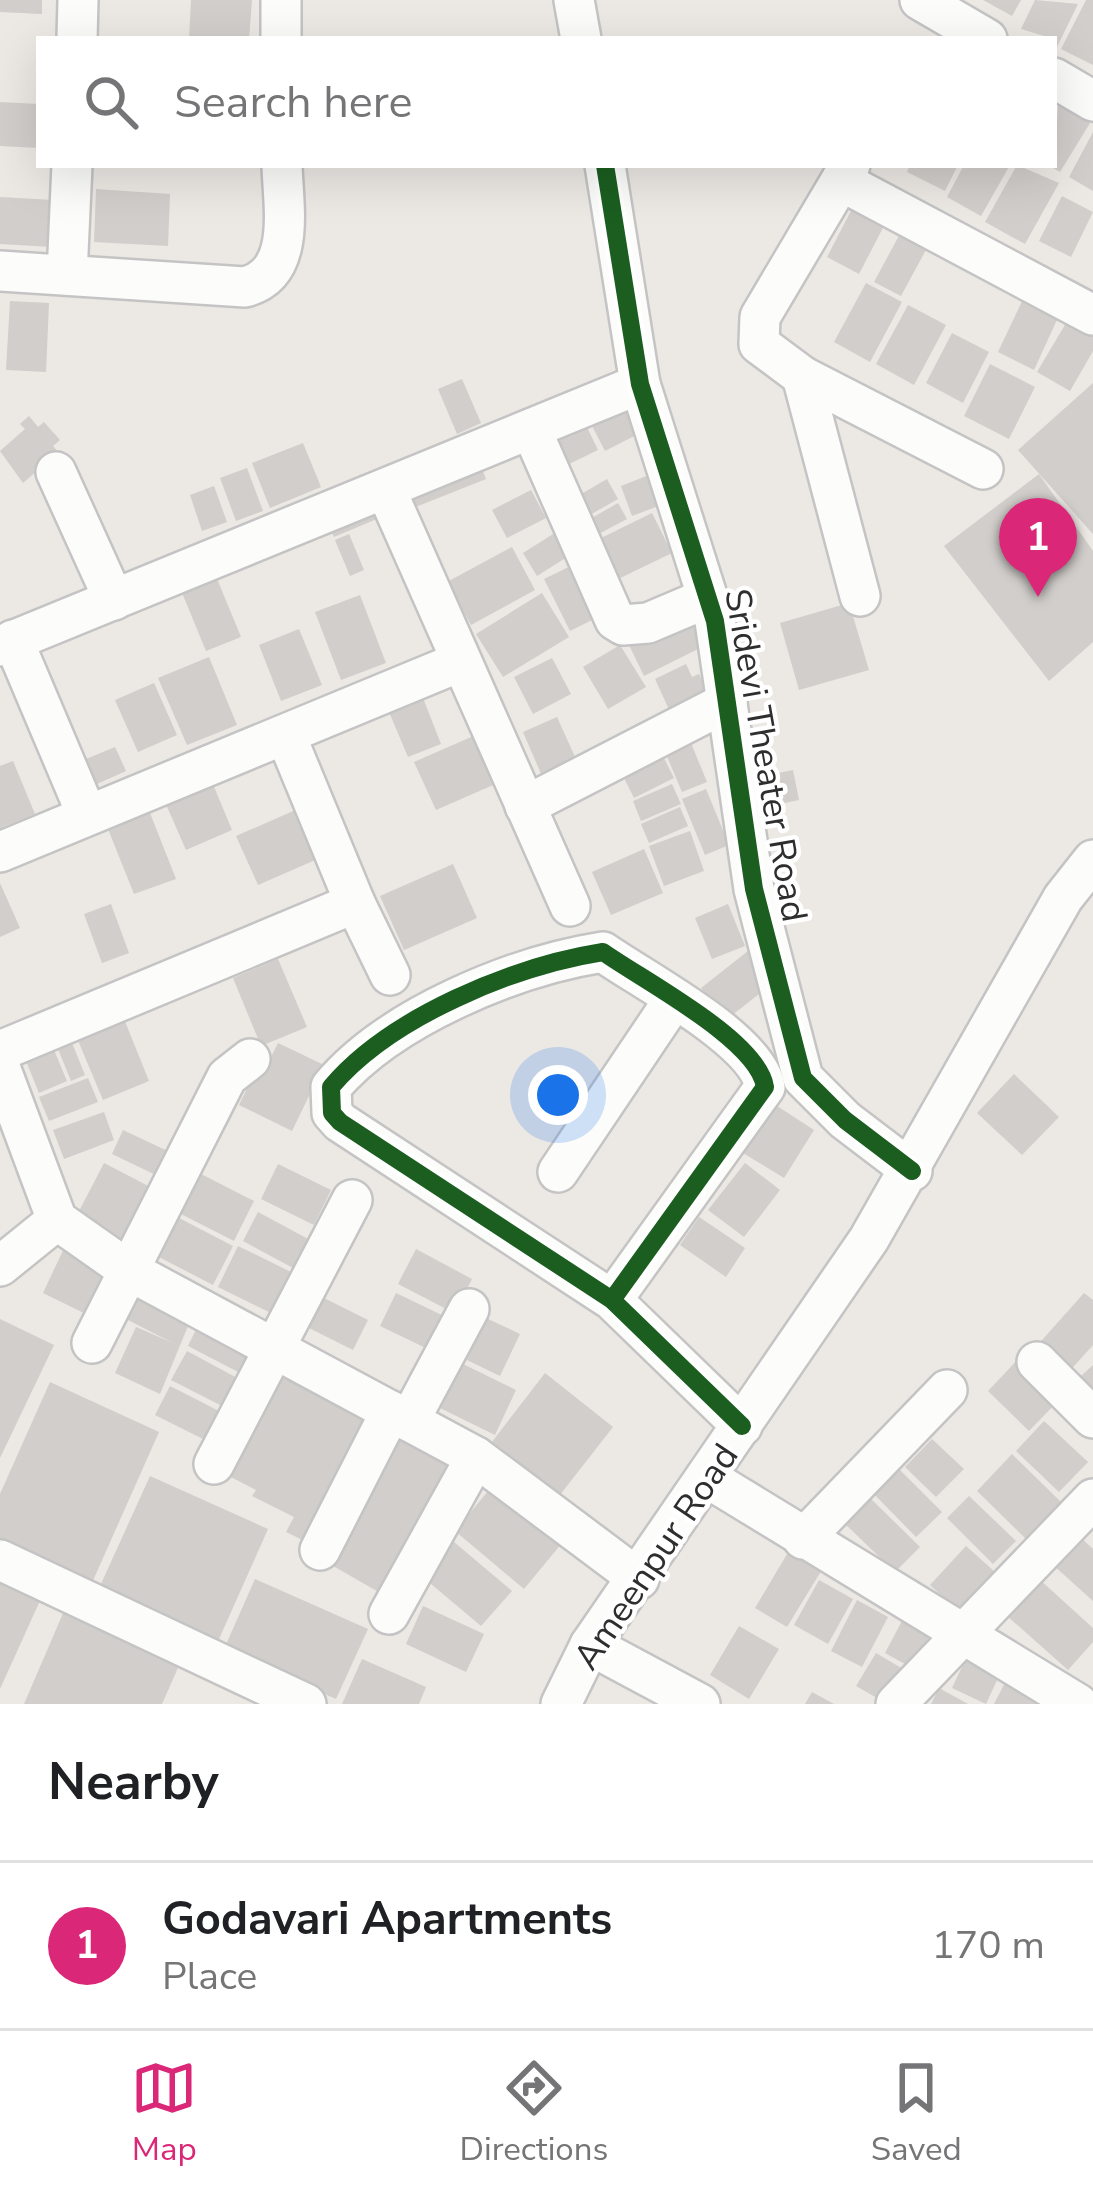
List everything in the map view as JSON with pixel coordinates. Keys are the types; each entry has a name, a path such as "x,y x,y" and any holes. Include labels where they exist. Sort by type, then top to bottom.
{"street":[{"path":"77,36 78,0"},
{"path":"281,0 281,36"},
{"path":"574,0 580,36"},
{"path":"931,12 981,36"},
{"path":"1057,80 1093,101"},
{"path":"67,275 72,168"},
{"path":"0,271 244,287 258,284 272,273 283,250 282,168"},
{"name":"Sridevi Theater Road","path":"605,168 640,384 707,598 780,1061 845,1120 912,1171"},
{"path":"983,470 802,376 759,344 760,317 846,173 1093,315"},
{"path":"802,376 860,596"},
{"path":"87,815 7,643 640,384"},
{"path":"531,429 616,620 623,625 648,622 707,598"},
{"path":"56,472 114,600"},
{"path":"386,490 458,663 569,906"},
{"path":"0,852 458,663"},
{"path":"526,806 727,702"},
{"path":"286,736 390,976"},
{"name":"Ameenpur Road","path":"560,1704 590,1645 912,1171 1063,898 1093,860"},
{"path":"0,1051 355,903"},
{"path":"612,1300 780,1061 673,1001 603,952 557,959 418,1018 352,1063 332,1087 332,1113 340,1122 612,1300 742,1426"},
{"path":"557,1172 673,1001"},
{"path":"92,1343 227,1077 250,1058"},
{"path":"0,1067 57,1220 128,1270 476,1457 639,1579"},
{"path":"214,1465 352,1200"},
{"path":"0,1266 57,1220"},
{"path":"320,1550 469,1309"},
{"path":"1036,1362 1093,1418"},
{"path":"803,1539 947,1390"},
{"path":"389,1614 476,1457"},
{"path":"706,1477 1078,1704"},
{"path":"896,1704 1093,1499"},
{"path":"0,1560 306,1704"},
{"path":"590,1645 700,1704"}],"building":[{"path":"0,0 42,0 42,14 0,12"},
{"path":"191,0 252,0 249,36 189,36"},
{"path":"983,0 1021,0 1012,16"},
{"path":"1035,0 1078,4 1057,47 1057,36 1021,29"},
{"path":"1086,0 1093,0 1093,65 1061,49"},
{"path":"0,102 36,104 36,148 0,146"},
{"path":"1058,104 1090,123 1060,172 1053,168 1057,168"},
{"path":"1093,132 1093,191 1069,177"},
{"path":"909,168 956,168 945,191 907,172"},
{"path":"962,168 1008,168 981,216 947,197"},
{"path":"1015,168 1059,183 1025,244 985,222"},
{"path":"96,189 170,194 168,246 94,242"},
{"path":"1062,196 1093,212 1071,257 1039,241"},
{"path":"0,197 54,200 52,247 0,244"},
{"path":"855,203 887,220 859,274 827,257"},
{"path":"901,232 928,246 901,296 874,282"},
{"path":"866,283 902,302 870,362 834,342"},
{"path":"1025,295 1061,311 1034,370 998,352"},
{"path":"10,301 49,303 46,372 6,370"},
{"path":"908,305 946,325 914,385 876,364"},
{"path":"1072,313 1093,326 1093,351 1070,391 1037,372"},
{"path":"952,333 989,352 963,403 926,383"},
{"path":"990,364 1035,387 1009,439 964,416"},
{"path":"462,379 481,423 457,434 438,389"},
{"path":"1093,383 1093,534 1018,450"},
{"path":"625,403 640,433 605,451 590,422"},
{"path":"29,416 38,427 44,422 60,440 53,446 58,452 23,483 0,451 25,429 20,424"},
{"path":"585,423 598,450 561,468 547,441"},
{"path":"303,443 321,487 270,508 252,463"},
{"path":"480,464 486,479 413,508 407,493"},
{"path":"247,468 263,511 236,521 220,478"},
{"path":"1039,474 1093,551 1093,642 1049,681 944,546"},
{"path":"649,475 661,505 632,516 621,486"},
{"path":"607,479 618,499 581,520 571,500"},
{"path":"214,486 227,522 202,531 190,495"},
{"path":"531,490 546,518 507,538 492,510"},
{"path":"618,503 627,519 591,538 583,523"},
{"path":"379,505 384,516 334,537 329,526"},
{"path":"652,513 672,553 614,581 595,541"},
{"path":"561,529 575,552 537,576 523,553"},
{"path":"349,534 364,570 350,576 335,540"},
{"path":"512,547 535,590 471,625 447,582"},
{"path":"581,561 606,613 570,631 544,579"},
{"path":"213,569 241,637 206,651 178,583"},
{"path":"542,593 569,637 503,677 476,634"},
{"path":"360,595 386,663 341,680 315,612"},
{"path":"849,603 869,670 799,690 780,623"},
{"path":"701,608 716,640 644,676 628,643"},
{"path":"299,629 322,685 281,701 259,645"},
{"path":"620,645 646,687 608,709 583,667"},
{"path":"209,657 237,725 187,745 158,678"},
{"path":"552,658 571,694 533,714 514,677"},
{"path":"686,664 692,677 699,674 710,698 672,716 655,679"},
{"path":"154,683 177,735 138,752 115,700"},
{"path":"423,698 441,744 408,757 389,712"},
{"path":"557,717 580,768 545,783 523,732"},
{"path":"686,731 707,782 682,792 661,742"},
{"path":"478,734 500,782 436,810 414,762"},
{"path":"115,747 126,771 97,784 86,759"},
{"path":"659,748 674,778 634,798 619,768"},
{"path":"13,761 35,814 0,828 0,766"},
{"path":"793,770 799,800 756,809 750,779"},
{"path":"212,782 232,830 186,850 165,802"},
{"path":"672,784 681,804 641,821 633,801"},
{"path":"706,789 729,845 705,855 682,799"},
{"path":"680,807 688,826 649,843 641,824"},
{"path":"300,808 322,857 258,885 236,836"},
{"path":"150,813 176,879 134,894 108,829"},
{"path":"690,831 704,871 664,886 649,846"},
{"path":"644,849 663,893 611,915 592,872"},
{"path":"453,864 477,918 404,950 380,896"},
{"path":"0,883 20,928 0,937"},
{"path":"111,904 129,953 102,963 84,914"},
{"path":"728,904 745,946 712,959 695,918"},
{"path":"748,951 773,983 726,1020 701,988"},
{"path":"278,959 307,1027 261,1046 233,978"},
{"path":"124,1019 149,1081 103,1100 77,1038"},
{"path":"72,1043 85,1075 71,1081 58,1049"},
{"path":"278,1043 324,1065 292,1131 239,1105 256,1070 263,1073"},
{"path":"54,1050 67,1081 39,1093 26,1061"},
{"path":"1014,1074 1059,1117 1022,1155 977,1113"},
{"path":"88,1078 98,1102 49,1121 39,1097"},
{"path":"774,1104 814,1130 784,1178 743,1153"},
{"path":"104,1112 114,1140 64,1159 53,1130"},
{"path":"123,1130 174,1154 162,1178 112,1154"},
{"path":"104,1163 156,1190 128,1243 76,1217"},
{"path":"745,1163 780,1190 744,1237 708,1210"},
{"path":"278,1164 331,1190 314,1225 261,1199"},
{"path":"199,1173 254,1201 234,1241 179,1213"},
{"path":"258,1212 310,1240 295,1269 243,1241"},
{"path":"177,1217 233,1246 213,1285 157,1256"},
{"path":"699,1217 745,1248 726,1277 680,1245"},
{"path":"67,1242 122,1268 98,1320 43,1293"},
{"path":"238,1246 293,1273 273,1314 218,1287"},
{"path":"416,1249 472,1279 454,1313 398,1284"},
{"path":"143,1282 195,1309 160,1394 115,1373 136,1327 173,1343 124,1318"},
{"path":"396,1293 448,1318 432,1351 380,1326"},
{"path":"1084,1293 1093,1300 1093,1345 1066,1375 1035,1348"},
{"path":"316,1294 368,1320 353,1350 301,1324"},
{"path":"486,1318 520,1334 500,1376 467,1360"},
{"path":"0,1319 54,1345 0,1458"},
{"path":"201,1319 256,1347 242,1374 188,1346"},
{"path":"187,1351 239,1379 224,1407 171,1380"},
{"path":"1021,1356 1063,1396 1029,1431 988,1391"},
{"path":"277,1361 380,1413 313,1545 286,1532 294,1517 252,1496 256,1490 221,1472"},
{"path":"461,1363 516,1390 495,1435 440,1408"},
{"path":"1093,1365 1093,1391 1080,1377"},
{"path":"545,1373 613,1427 556,1500 488,1447"},
{"path":"50,1382 159,1432 91,1585 0,1544 0,1494"},
{"path":"170,1386 223,1413 209,1442 155,1415"},
{"path":"1044,1421 1088,1462 1059,1492 1016,1451"},
{"path":"397,1426 460,1458 389,1598 328,1563"},
{"path":"932,1439 964,1469 936,1497 905,1467"},
{"path":"1012,1454 1061,1502 1026,1539 977,1491"},
{"path":"896,1466 942,1512 916,1537 870,1490"},
{"path":"150,1476 268,1529 215,1648 96,1595"},
{"path":"498,1479 567,1537 524,1589 455,1531"},
{"path":"865,1493 920,1547 895,1572 840,1519"},
{"path":"969,1496 1016,1541 993,1564 947,1518"},
{"path":"1078,1535 1093,1549 1093,1601 1052,1564"},
{"path":"454,1542 512,1591 481,1626 424,1578"},
{"path":"966,1546 995,1572 959,1612 930,1585"},
{"path":"790,1549 823,1568 787,1627 755,1608"},
{"path":"0,1574 43,1594 0,1689"},
{"path":"255,1579 368,1629 336,1699 224,1649"},
{"path":"1039,1579 1093,1628 1093,1642 1068,1670 1006,1615"},
{"path":"819,1580 853,1599 828,1644 794,1625"},
{"path":"857,1600 888,1617 862,1667 831,1651"},
{"path":"67,1604 184,1654 162,1704 24,1704"},
{"path":"423,1606 484,1634 466,1672 406,1644"},
{"path":"903,1619 931,1633 912,1668 885,1653"},
{"path":"739,1626 779,1649 749,1699 710,1675"},
{"path":"969,1652 1003,1667 986,1704 952,1688"},
{"path":"876,1653 903,1669 884,1702 856,1686"},
{"path":"362,1659 426,1687 419,1704 342,1704"},
{"path":"1010,1673 1042,1704 994,1704"},
{"path":"939,1688 968,1704 931,1704"},
{"path":"812,1692 834,1704 805,1704"}],"cycle path":[{"path":"605,168 640,384 715,621 754,889 803,1078 845,1120 912,1171"},
{"path":"612,1300 765,1087 758,1069 721,1031 603,952 531,969 456,998 386,1038 331,1087 332,1113 340,1122 612,1300 742,1426"}],"place":[{"name":"Godavari Apartments","path":"1038,597"}]}
